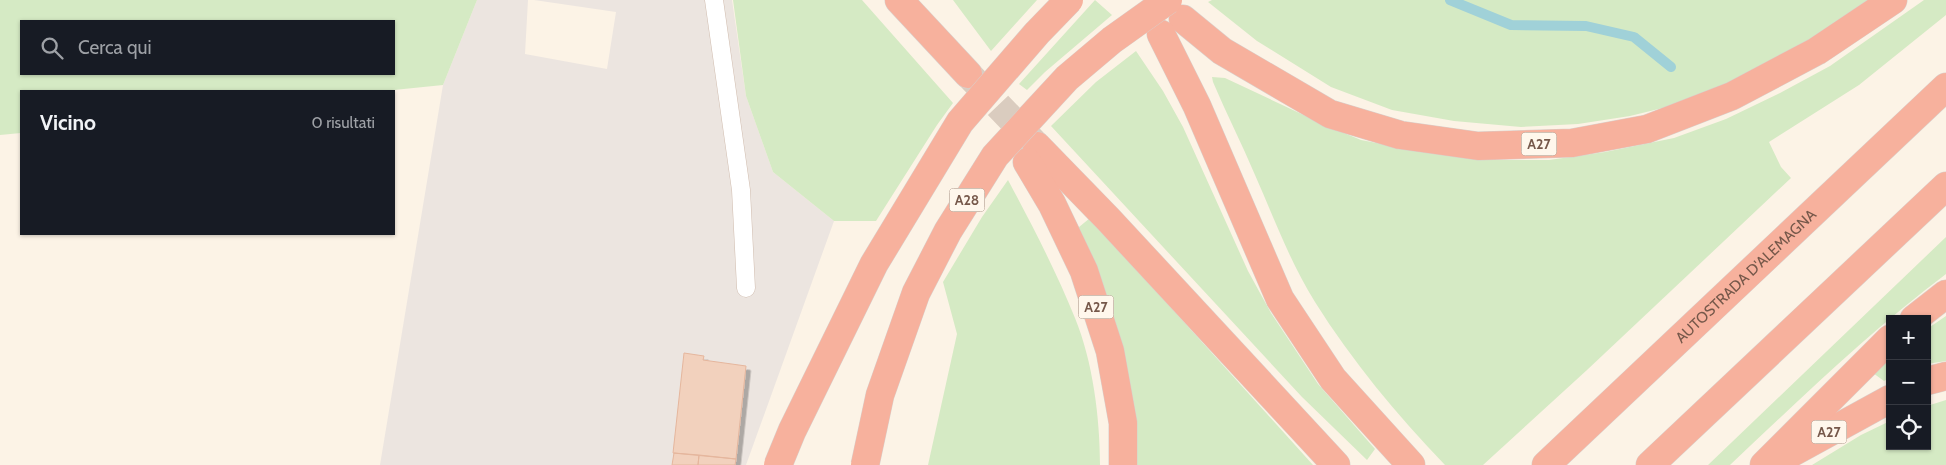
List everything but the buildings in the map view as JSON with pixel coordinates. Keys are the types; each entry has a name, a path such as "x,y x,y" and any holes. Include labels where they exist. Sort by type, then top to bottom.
{"highway":[{"path":"899,0 968,74"},
{"path":"778,465 792,431 874,264 960,122 1037,33 1069,0"},
{"name":"A27","path":"1176,9 1222,51 1330,114 1400,135 1478,146 1572,144 1647,129 1732,96 1817,51 1893,0"},
{"name":"A28","path":"865,465 880,395 916,293 948,231 995,156 1067,78 1112,40 1176,9"},
{"path":"1161,34 1197,106 1280,299 1333,379 1405,458"},
{"name":"AUTOSTRADA D'ALEMAGNA","path":"1546,465 1946,87"},
{"name":"A27","path":"1123,465 1123,423 1110,351 1084,271 1052,204 1032,154 1108,219 1336,465"},
{"path":"1650,465 1946,186"},
{"path":"1919,315 1946,294"},
{"name":"A27","path":"1764,465 1886,343"},
{"path":"1931,380 1946,376"},
{"name":"A27","path":"1769,465 1886,401"}],"lane":[{"path":"714,0 741,190 746,288"}],"shaded area":[{"path":"477,0 528,0 525,54 607,69 616,12 534,0 732,0 746,96 773,172 834,221 746,465 380,465 443,85"}],"green space":[{"path":"0,0 477,0 443,85 394,90 20,90 20,133 0,135"},
{"path":"733,0 862,0 953,103 876,221 834,221 773,172 746,96"},
{"path":"953,0 1037,0 991,51"},
{"path":"1095,0 1112,15 1045,72 1027,90 1019,84"},
{"path":"1212,0 1868,0 1804,44 1737,79 1683,103 1630,116 1578,124 1521,127 1454,121 1392,110 1331,87 1257,41 1208,2"},
{"path":"1924,0 1946,0 1946,15 1859,85 1769,142 1781,167 1791,178 1483,465 1445,465 1393,407 1329,324 1306,287 1283,240 1212,77 1225,78 1361,140 1481,160 1549,160 1605,152 1674,138 1726,119 1830,66"},
{"path":"1136,51 1163,91 1183,127 1248,271 1271,313 1318,384 1375,449 1367,460 1302,397 1051,126 1096,82"},
{"path":"1008,180 1052,266 1068,300 1081,335 1091,371 1097,409 1100,465 928,465 957,334 943,282 982,217"},
{"path":"1090,218 1313,465 1136,465 1073,232"},
{"path":"1946,237 1946,274 1895,315 1886,315 1886,322 1730,465 1708,465"},
{"path":"1946,316 1946,361 1931,363 1931,326"},
{"path":"1886,362 1886,380 1884,381 1873,373"},
{"path":"1946,400 1946,465 1812,465 1861,435 1886,423 1886,450 1931,450 1931,405"}],"waterway":[{"path":"1450,0 1511,25 1586,26 1634,37 1671,67"}],"tunnel":[{"path":"969,75 1036,145"}]}
